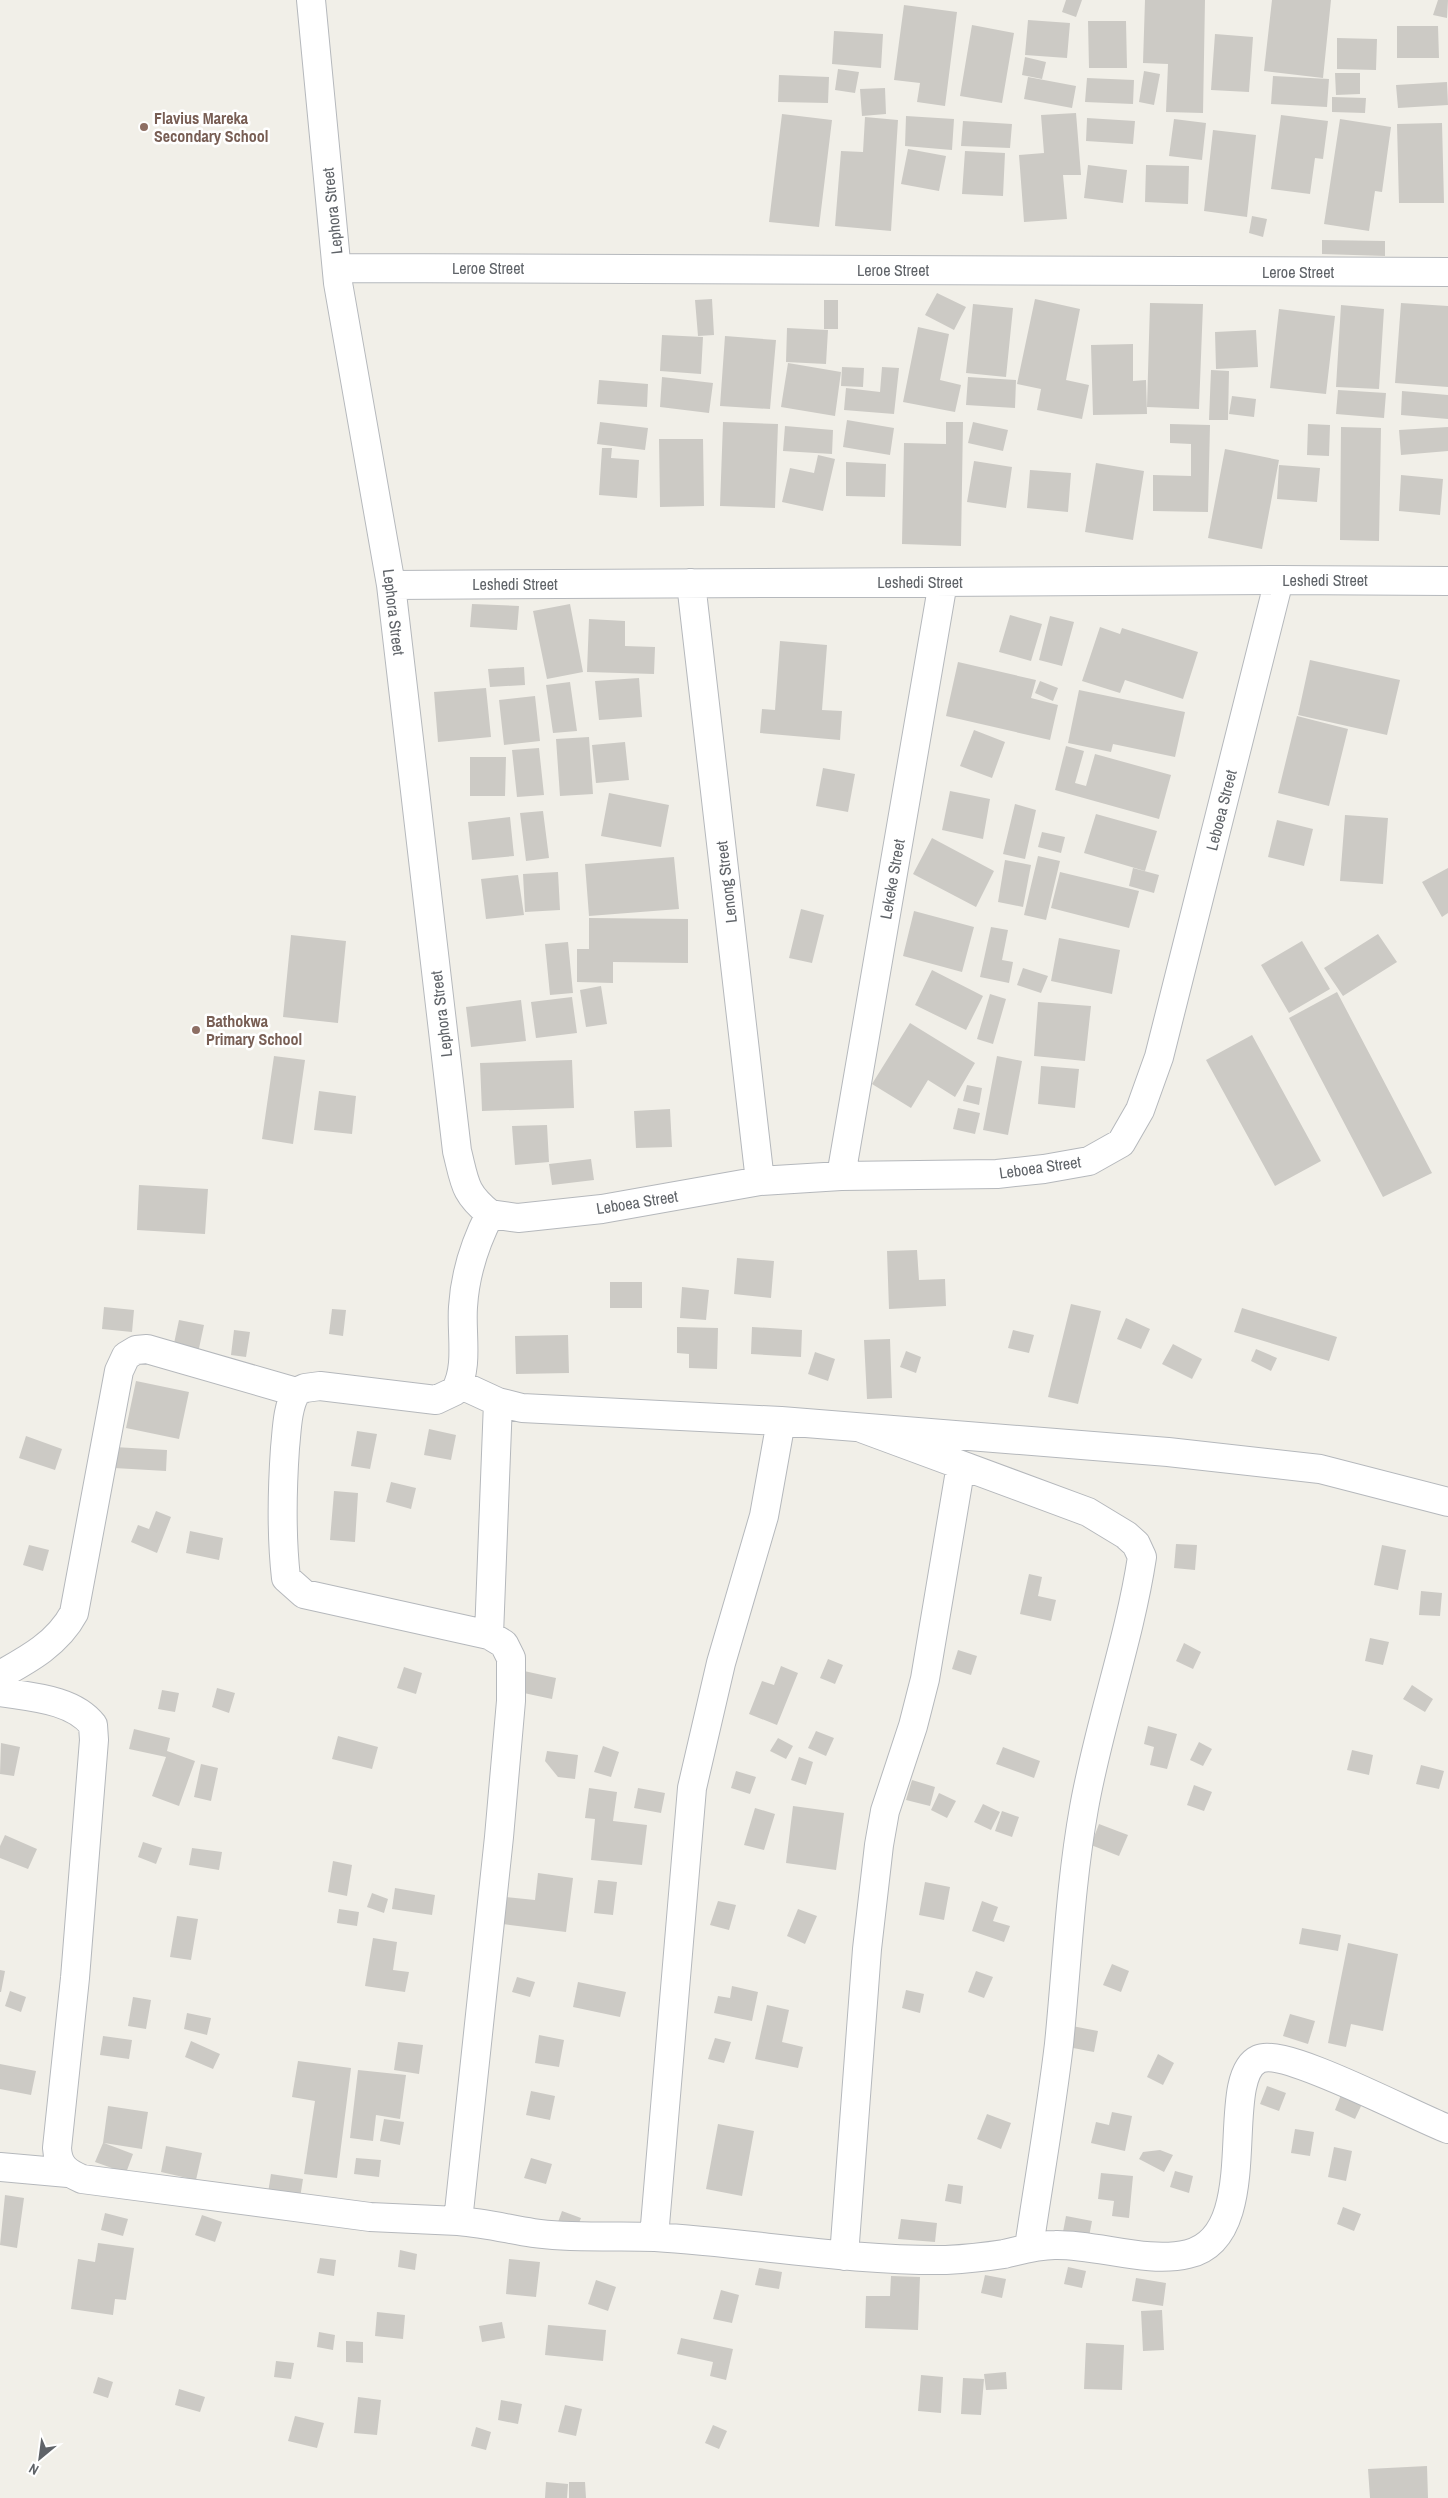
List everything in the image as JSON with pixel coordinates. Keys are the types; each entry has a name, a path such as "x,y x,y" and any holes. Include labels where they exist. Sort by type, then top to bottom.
{"street":[{"name":"Lephora Street","path":"311,0 338,283 391,585 457,1151 466,1190 490,1214"},
{"name":"Leroe Street","path":"338,268 1448,272"},
{"name":"Leshedi Street","path":"391,585 1279,580 1448,581"},
{"name":"Leboea Street","path":"490,1214 518,1218 602,1209 760,1181 841,1176 997,1174 1044,1169 1089,1161 1121,1143 1140,1110 1159,1057 1279,580"},
{"name":"Lekeke Street","path":"841,1176 942,582"},
{"name":"Lenong Street","path":"691,583 760,1181"},
{"path":"0,1675 42,1651 66,1627 74,1613 112,1404 119,1371 126,1356 136,1350 147,1349 296,1392 305,1388 320,1386 436,1400 455,1391 459,1384 462,1366 464,1294 471,1259 480,1233 490,1214"},
{"path":"459,1384 498,1402 522,1408 781,1421 1168,1452 1320,1469 1448,1502"},
{"path":"296,1392 288,1416 282,1483 282,1544 286,1578 304,1594 322,1600 489,1635 504,1644 511,1658 511,1701 498,1846 458,2221"},
{"path":"489,1635 498,1402"},
{"path":"654,2237 692,1788 721,1662 764,1516 781,1421"},
{"path":"861,1428 1088,1512 1126,1535 1136,1544 1142,1557 1124,1646 1091,1772 1084,1808 1072,1896 1058,2045 1029,2247"},
{"path":"844,2256 866,1959 879,1845 885,1811 913,1726 925,1679 961,1465"},
{"path":"0,1692 51,1701 78,1712 93,1725 94,1740 75,1978 57,2148 58,2157 68,2173"},
{"path":"0,2166 68,2173 82,2179 370,2217 491,2224 533,2233 654,2237 844,2256 945,2260 983,2258 1029,2247 1057,2245 1168,2257 1191,2254 1212,2243 1224,2226 1231,2200 1244,2081 1248,2068 1258,2059 1269,2057 1298,2063 1448,2129"}],"building":[{"path":"1066,0 1082,0 1076,17 1062,12"},
{"path":"1145,0 1205,0 1203,113 1166,112 1168,64 1143,63"},
{"path":"1272,0 1331,0 1323,78 1264,71"},
{"path":"1438,0 1448,0 1447,18 1433,15"},
{"path":"904,5 957,12 945,106 917,102 920,83 894,80"},
{"path":"1028,20 1070,23 1067,58 1025,55"},
{"path":"1088,21 1126,21 1127,68 1089,68"},
{"path":"972,25 1014,33 1002,103 960,96"},
{"path":"1397,26 1438,26 1439,58 1397,58"},
{"path":"834,31 883,34 881,68 832,64"},
{"path":"1215,34 1253,37 1249,92 1211,90"},
{"path":"1337,38 1377,39 1376,70 1337,69"},
{"path":"1025,57 1046,62 1042,79 1022,75"},
{"path":"838,69 859,72 855,93 835,90"},
{"path":"1144,71 1160,74 1154,105 1139,102"},
{"path":"1335,73 1360,73 1360,94 1336,95"},
{"path":"779,75 829,77 828,103 778,102"},
{"path":"1273,76 1329,79 1327,107 1271,104"},
{"path":"1028,77 1076,86 1072,108 1024,99"},
{"path":"1087,78 1134,80 1133,104 1085,102"},
{"path":"1447,82 1448,105 1398,108 1396,85"},
{"path":"885,88 886,114 862,116 860,89"},
{"path":"1332,97 1366,98 1365,113 1332,112"},
{"path":"1076,113 1081,175 1063,175 1067,219 1024,222 1019,155 1044,153 1041,115"},
{"path":"782,114 832,120 819,227 769,222"},
{"path":"1281,115 1328,121 1323,159 1315,158 1310,194 1271,189"},
{"path":"906,116 954,119 952,150 905,146"},
{"path":"865,117 898,120 891,231 835,226 841,151 863,152"},
{"path":"1087,118 1135,121 1133,144 1086,141"},
{"path":"1174,119 1206,123 1202,160 1169,156"},
{"path":"1340,119 1391,127 1382,192 1375,191 1369,231 1324,224"},
{"path":"963,121 1012,124 1010,148 961,146"},
{"path":"1442,123 1444,203 1399,203 1397,124"},
{"path":"1213,130 1256,135 1247,217 1204,211"},
{"path":"908,149 946,156 939,191 901,184"},
{"path":"965,151 1005,153 1003,196 962,194"},
{"path":"1088,165 1127,170 1123,203 1084,198"},
{"path":"1146,165 1189,166 1188,204 1145,202"},
{"path":"1252,216 1267,219 1263,237 1249,233"},
{"path":"1322,240 1385,241 1385,256 1322,254"},
{"path":"937,293 966,307 954,330 925,315"},
{"path":"712,299 714,335 698,336 695,300"},
{"path":"1035,299 1080,309 1066,380 1089,385 1082,419 1037,410 1041,389 1017,384"},
{"path":"824,300 838,300 838,329 824,329"},
{"path":"1150,303 1203,304 1199,409 1147,407"},
{"path":"1401,303 1448,306 1448,387 1395,383"},
{"path":"973,304 1013,308 1006,377 966,373"},
{"path":"1341,305 1384,309 1379,389 1336,387"},
{"path":"1279,309 1335,316 1326,394 1270,388"},
{"path":"918,327 949,334 940,380 961,385 955,412 903,402"},
{"path":"787,328 828,330 826,364 786,362"},
{"path":"1256,330 1258,367 1216,369 1215,332"},
{"path":"662,335 703,337 701,374 660,371"},
{"path":"725,336 776,340 770,409 720,406"},
{"path":"1133,344 1133,381 1146,380 1147,414 1093,415 1091,345"},
{"path":"788,363 841,372 835,416 781,407"},
{"path":"842,367 864,368 863,387 841,386"},
{"path":"882,367 899,368 894,414 844,410 846,388 880,392"},
{"path":"1211,370 1229,371 1228,420 1209,420"},
{"path":"662,377 713,383 709,413 660,407"},
{"path":"968,377 1016,380 1015,408 966,405"},
{"path":"599,380 648,384 647,407 597,404"},
{"path":"1338,390 1386,393 1384,418 1336,414"},
{"path":"1402,391 1448,395 1448,419 1401,415"},
{"path":"1232,396 1256,399 1254,417 1229,414"},
{"path":"847,420 894,428 890,455 843,447"},
{"path":"600,422 648,428 645,450 597,444"},
{"path":"723,422 778,424 775,508 720,506"},
{"path":"946,422 963,422 961,546 902,544 904,443 946,444"},
{"path":"973,422 1008,430 1003,451 968,443"},
{"path":"1170,424 1210,425 1208,512 1153,511 1153,475 1191,476 1191,444 1170,443"},
{"path":"1308,424 1330,425 1329,456 1307,455"},
{"path":"785,426 833,430 832,454 783,451"},
{"path":"1341,427 1381,428 1379,541 1340,540"},
{"path":"1448,427 1448,451 1401,455 1399,430"},
{"path":"659,439 703,439 704,506 660,507"},
{"path":"602,448 612,448 611,458 639,460 637,498 599,495"},
{"path":"1225,449 1279,460 1262,549 1208,538"},
{"path":"818,455 835,459 823,511 782,502 790,468 814,473"},
{"path":"974,461 1012,467 1006,508 967,502"},
{"path":"846,462 886,464 885,497 846,496"},
{"path":"1096,463 1144,471 1133,540 1085,532"},
{"path":"1279,465 1320,468 1317,502 1277,499"},
{"path":"1030,470 1071,473 1068,512 1027,508"},
{"path":"1401,475 1443,479 1440,515 1399,511"},
{"path":"472,604 519,606 517,630 470,627"},
{"path":"570,604 583,672 547,679 533,611"},
{"path":"1010,615 1042,624 1031,661 999,652"},
{"path":"1050,616 1074,622 1062,666 1039,660"},
{"path":"589,619 625,621 625,646 655,647 654,674 587,672"},
{"path":"1100,627 1120,634 1122,628 1198,652 1183,699 1125,680 1120,693 1082,681"},
{"path":"780,641 827,645 822,710 842,711 840,740 760,733 762,709 775,710"},
{"path":"1310,660 1400,680 1387,735 1298,715"},
{"path":"958,662 1036,680 1031,698 1058,705 1050,740 946,716"},
{"path":"524,667 525,685 490,687 488,669"},
{"path":"639,678 642,717 599,720 595,681"},
{"path":"1040,681 1058,688 1053,701 1035,693"},
{"path":"570,682 577,731 553,733 546,685"},
{"path":"486,688 491,737 438,742 434,692"},
{"path":"1079,690 1185,712 1175,757 1113,744 1111,752 1068,743"},
{"path":"535,696 540,741 504,745 499,700"},
{"path":"1297,716 1348,729 1329,806 1278,793"},
{"path":"974,730 1005,742 992,778 960,766"},
{"path":"589,737 593,794 560,796 556,739"},
{"path":"625,742 629,780 596,783 592,745"},
{"path":"1066,746 1084,751 1075,783 1086,786 1095,754 1171,775 1159,819 1055,790"},
{"path":"539,748 544,795 517,797 512,750"},
{"path":"470,757 506,757 505,796 470,796"},
{"path":"823,768 855,774 848,812 816,806"},
{"path":"950,791 990,799 983,839 942,830"},
{"path":"609,793 669,805 661,847 601,836"},
{"path":"1015,804 1036,810 1025,859 1003,854"},
{"path":"543,811 549,858 526,861 520,813"},
{"path":"1096,814 1157,831 1145,871 1084,853"},
{"path":"1345,815 1388,818 1383,884 1340,881"},
{"path":"510,817 514,856 472,860 468,822"},
{"path":"1277,820 1313,829 1304,866 1268,857"},
{"path":"1042,832 1065,837 1061,853 1038,847"},
{"path":"932,838 994,871 976,907 913,874"},
{"path":"1038,856 1060,861 1046,920 1024,915"},
{"path":"674,857 679,909 589,916 585,864"},
{"path":"1005,860 1031,865 1023,907 998,902"},
{"path":"1133,868 1159,875 1154,893 1129,886"},
{"path":"1448,868 1448,913 1442,917 1422,882"},
{"path":"558,872 560,910 525,912 523,874"},
{"path":"1060,872 1139,891 1129,928 1051,908"},
{"path":"518,875 524,915 486,919 481,879"},
{"path":"801,909 824,915 812,963 789,958"},
{"path":"914,911 974,927 962,972 903,956"},
{"path":"589,918 688,919 688,963 613,962 613,983 577,982 577,949 589,949"},
{"path":"991,927 1008,930 1002,960 1013,962 1009,983 980,977"},
{"path":"1378,934 1397,962 1343,996 1324,968"},
{"path":"291,935 346,941 338,1023 283,1017"},
{"path":"1059,938 1120,950 1112,994 1051,981"},
{"path":"1302,941 1330,989 1289,1013 1261,965"},
{"path":"568,942 573,993 550,995 545,944"},
{"path":"1023,968 1048,976 1041,993 1017,985"},
{"path":"932,970 983,996 966,1030 915,1005"},
{"path":"601,986 607,1024 586,1027 580,990"},
{"path":"1337,992 1432,1173 1383,1197 1289,1018"},
{"path":"990,994 1006,999 993,1044 977,1039"},
{"path":"572,997 577,1033 536,1038 531,1002"},
{"path":"521,1000 526,1041 471,1047 466,1007"},
{"path":"1038,1002 1091,1006 1085,1061 1034,1056"},
{"path":"910,1023 975,1063 955,1097 928,1080 911,1108 872,1084"},
{"path":"1252,1035 1321,1161 1275,1186 1206,1060"},
{"path":"274,1056 305,1060 293,1144 262,1139"},
{"path":"997,1056 1022,1061 1008,1135 983,1130"},
{"path":"572,1060 574,1108 482,1111 480,1063"},
{"path":"1041,1066 1079,1069 1075,1108 1038,1104"},
{"path":"967,1085 982,1088 979,1105 963,1101"},
{"path":"319,1091 356,1096 352,1134 314,1130"},
{"path":"958,1108 980,1113 975,1134 953,1129"},
{"path":"670,1109 672,1147 636,1148 634,1111"},
{"path":"547,1125 549,1162 515,1165 512,1126"},
{"path":"591,1159 594,1180 552,1185 549,1164"},
{"path":"139,1185 208,1189 205,1234 137,1230"},
{"path":"917,1250 919,1280 945,1279 946,1306 889,1309 887,1251"},
{"path":"737,1258 774,1261 771,1298 734,1294"},
{"path":"610,1282 642,1282 642,1308 610,1308"},
{"path":"682,1287 709,1290 706,1320 680,1318"},
{"path":"1071,1304 1101,1311 1078,1404 1048,1397"},
{"path":"104,1307 134,1310 132,1332 102,1329"},
{"path":"1242,1308 1337,1337 1329,1361 1234,1332"},
{"path":"332,1309 346,1310 343,1336 329,1334"},
{"path":"1126,1318 1150,1329 1141,1349 1117,1339"},
{"path":"179,1320 204,1325 198,1353 173,1348"},
{"path":"677,1327 718,1328 717,1369 689,1368 689,1354 677,1353"},
{"path":"752,1327 802,1330 801,1357 751,1354"},
{"path":"234,1330 250,1332 246,1357 231,1355"},
{"path":"1013,1330 1034,1335 1029,1353 1008,1348"},
{"path":"568,1335 569,1373 516,1374 515,1336"},
{"path":"890,1339 892,1398 867,1399 864,1340"},
{"path":"1173,1344 1202,1359 1192,1379 1162,1364"},
{"path":"1256,1349 1277,1358 1271,1371 1251,1361"},
{"path":"906,1351 921,1357 916,1373 900,1367"},
{"path":"815,1352 835,1359 828,1381 808,1374"},
{"path":"136,1381 189,1392 179,1439 126,1428"},
{"path":"429,1429 456,1435 451,1460 424,1455"},
{"path":"357,1431 377,1434 370,1469 351,1466"},
{"path":"26,1436 62,1449 55,1470 19,1458"},
{"path":"114,1447 167,1450 166,1471 114,1468"},
{"path":"391,1482 416,1488 411,1509 386,1502"},
{"path":"334,1491 358,1493 355,1542 330,1540"},
{"path":"156,1511 171,1517 157,1553 131,1542 138,1525 149,1529"},
{"path":"190,1531 223,1538 219,1560 186,1553"},
{"path":"1176,1544 1197,1545 1195,1570 1174,1568"},
{"path":"29,1545 49,1550 43,1571 23,1565"},
{"path":"1382,1545 1406,1550 1398,1590 1374,1585"},
{"path":"1029,1574 1042,1577 1038,1596 1056,1600 1051,1621 1020,1614"},
{"path":"1421,1591 1442,1593 1440,1616 1419,1615"},
{"path":"1370,1638 1389,1642 1383,1665 1365,1661"},
{"path":"1184,1643 1201,1652 1193,1669 1176,1661"},
{"path":"958,1650 977,1656 971,1675 952,1669"},
{"path":"828,1659 843,1665 835,1684 820,1678"},
{"path":"781,1666 798,1673 777,1725 749,1714 762,1681 774,1685"},
{"path":"404,1667 422,1673 416,1694 397,1688"},
{"path":"524,1671 556,1678 552,1699 519,1692"},
{"path":"1412,1685 1433,1699 1425,1712 1403,1699"},
{"path":"217,1688 235,1693 229,1713 212,1707"},
{"path":"162,1690 179,1693 175,1712 158,1709"},
{"path":"1148,1726 1177,1734 1167,1769 1150,1765 1154,1747 1144,1744"},
{"path":"134,1729 170,1738 167,1751 195,1761 179,1806 152,1796 166,1757 129,1749"},
{"path":"816,1731 834,1738 826,1756 808,1748"},
{"path":"338,1736 378,1747 372,1769 332,1759"},
{"path":"778,1738 793,1746 786,1759 770,1751"},
{"path":"1199,1742 1212,1749 1203,1766 1190,1760"},
{"path":"1,1743 20,1747 14,1776 0,1774"},
{"path":"603,1746 619,1752 611,1777 594,1772"},
{"path":"1003,1747 1040,1761 1034,1778 996,1764"},
{"path":"1352,1750 1373,1755 1369,1775 1347,1770"},
{"path":"547,1751 578,1755 575,1779 558,1777 545,1761"},
{"path":"799,1757 813,1762 806,1785 791,1780"},
{"path":"201,1764 218,1768 211,1801 194,1797"},
{"path":"1421,1765 1444,1771 1439,1789 1416,1784"},
{"path":"736,1771 756,1777 750,1794 731,1788"},
{"path":"912,1780 935,1787 930,1806 906,1800"},
{"path":"1194,1785 1212,1792 1204,1811 1187,1805"},
{"path":"589,1788 617,1792 613,1821 647,1825 642,1865 591,1860 595,1819 585,1818"},
{"path":"638,1788 665,1793 661,1813 634,1808"},
{"path":"939,1793 956,1801 947,1818 931,1810"},
{"path":"983,1804 1000,1812 991,1830 974,1822"},
{"path":"793,1806 844,1813 836,1870 786,1863"},
{"path":"755,1808 775,1814 764,1850 744,1845"},
{"path":"1002,1811 1019,1817 1012,1837 995,1831"},
{"path":"1099,1824 1128,1835 1119,1856 1091,1845"},
{"path":"5,1835 37,1849 28,1869 0,1858 0,1846"},
{"path":"143,1842 162,1848 156,1864 138,1857"},
{"path":"192,1848 222,1852 219,1870 189,1865"},
{"path":"333,1861 352,1865 347,1896 328,1892"},
{"path":"538,1873 573,1878 566,1932 503,1924 506,1897 535,1900"},
{"path":"598,1880 617,1882 613,1915 594,1913"},
{"path":"925,1882 950,1887 944,1920 919,1915"},
{"path":"395,1888 435,1895 432,1915 392,1909"},
{"path":"372,1893 388,1899 384,1913 367,1907"},
{"path":"718,1901 736,1905 729,1930 710,1925"},
{"path":"982,1901 998,1907 993,1921 1010,1926 1004,1942 972,1931"},
{"path":"339,1909 359,1912 357,1926 337,1923"},
{"path":"798,1909 817,1916 805,1944 787,1936"},
{"path":"177,1916 198,1919 191,1960 170,1957"},
{"path":"1302,1928 1341,1935 1338,1951 1299,1944"},
{"path":"373,1938 397,1942 393,1970 409,1972 405,1992 365,1986"},
{"path":"1348,1943 1398,1954 1383,2031 1351,2024 1346,2047 1328,2043"},
{"path":"1112,1964 1129,1971 1121,1992 1103,1985"},
{"path":"0,1970 5,1971 1,1992 0,1992"},
{"path":"976,1971 993,1977 984,1998 968,1992"},
{"path":"517,1977 535,1982 530,1997 512,1992"},
{"path":"578,1982 626,1992 620,2017 573,2007"},
{"path":"732,1986 758,1992 752,2021 714,2013 718,1996 730,1998"},
{"path":"906,1990 924,1994 920,2013 902,2008"},
{"path":"10,1991 26,1997 21,2012 5,2006"},
{"path":"133,1997 151,2000 146,2029 128,2026"},
{"path":"767,2005 789,2010 782,2042 803,2047 798,2068 755,2059"},
{"path":"187,2013 211,2018 207,2035 184,2029"},
{"path":"1290,2014 1315,2021 1308,2044 1283,2036"},
{"path":"1072,2026 1098,2031 1094,2052 1068,2047"},
{"path":"539,2035 564,2040 559,2067 535,2063"},
{"path":"103,2036 132,2040 129,2059 100,2055"},
{"path":"715,2038 731,2042 724,2063 708,2059"},
{"path":"191,2041 220,2054 213,2069 185,2057"},
{"path":"398,2042 423,2045 419,2074 394,2070"},
{"path":"1158,2054 1174,2063 1163,2085 1147,2077"},
{"path":"298,2061 351,2068 337,2178 304,2174 315,2101 292,2097"},
{"path":"0,2064 36,2071 31,2095 0,2089"},
{"path":"358,2070 406,2075 400,2119 376,2115 373,2141 350,2138"},
{"path":"1267,2086 1286,2093 1279,2111 1260,2104"},
{"path":"531,2091 555,2096 550,2120 526,2115"},
{"path":"1341,2095 1362,2104 1355,2119 1335,2110"},
{"path":"108,2106 148,2112 142,2149 104,2143 133,2154 126,2173 95,2162 103,2143"},
{"path":"1112,2112 1132,2116 1125,2151 1091,2143 1096,2122 1109,2125"},
{"path":"987,2114 1011,2123 1001,2149 977,2139"},
{"path":"384,2119 404,2122 400,2145 380,2141"},
{"path":"718,2124 754,2131 742,2196 706,2189"},
{"path":"1295,2129 1314,2132 1310,2156 1291,2153"},
{"path":"166,2146 202,2153 196,2180 161,2172"},
{"path":"1334,2147 1352,2151 1346,2181 1328,2177"},
{"path":"1160,2150 1173,2155 1164,2172 1139,2159 1143,2152"},
{"path":"356,2158 381,2160 379,2177 354,2174"},
{"path":"531,2158 552,2164 546,2184 524,2178"},
{"path":"1175,2171 1193,2176 1189,2193 1170,2187"},
{"path":"1101,2173 1133,2176 1129,2218 1112,2216 1114,2201 1098,2199"},
{"path":"271,2174 303,2179 300,2198 268,2193"},
{"path":"948,2184 963,2186 961,2204 945,2201"},
{"path":"5,2195 24,2198 17,2248 0,2245"},
{"path":"1343,2207 1361,2214 1354,2231 1337,2224"},
{"path":"562,2211 581,2218 575,2233 557,2225"},
{"path":"105,2213 128,2219 123,2236 101,2230"},
{"path":"202,2215 222,2222 215,2242 195,2235"},
{"path":"1066,2216 1092,2221 1088,2242 1062,2237"},
{"path":"901,2219 937,2223 935,2242 898,2239"},
{"path":"98,2243 134,2248 126,2300 115,2299 113,2315 71,2309 78,2259 95,2262"},
{"path":"400,2250 417,2254 415,2270 398,2267"},
{"path":"320,2258 336,2260 334,2276 317,2273"},
{"path":"509,2259 540,2262 536,2297 506,2294"},
{"path":"1068,2267 1086,2271 1082,2288 1064,2284"},
{"path":"759,2268 782,2272 779,2289 755,2285"},
{"path":"985,2275 1006,2279 1002,2298 981,2293"},
{"path":"891,2276 920,2277 918,2330 865,2328 866,2296 890,2296"},
{"path":"1136,2278 1166,2283 1163,2306 1132,2301"},
{"path":"596,2280 616,2287 608,2311 588,2304"},
{"path":"721,2290 739,2295 732,2323 713,2319"},
{"path":"1162,2310 1164,2350 1143,2351 1141,2311"},
{"path":"377,2312 405,2315 403,2339 375,2336"},
{"path":"502,2322 505,2338 482,2342 479,2326"},
{"path":"548,2325 606,2330 603,2361 545,2355"},
{"path":"319,2332 335,2335 333,2350 317,2347"},
{"path":"681,2338 733,2349 726,2380 710,2376 713,2362 677,2354"},
{"path":"346,2341 363,2342 363,2363 346,2362"},
{"path":"1086,2343 1124,2345 1122,2390 1084,2389"},
{"path":"276,2361 294,2363 291,2379 274,2377"},
{"path":"1006,2372 1007,2389 986,2390 984,2374"},
{"path":"921,2375 943,2377 941,2413 918,2411"},
{"path":"98,2377 113,2382 108,2398 93,2393"},
{"path":"963,2378 984,2379 981,2415 961,2414"},
{"path":"179,2389 205,2397 200,2412 175,2405"},
{"path":"358,2397 381,2400 377,2435 354,2433"},
{"path":"501,2400 522,2404 518,2424 498,2420"},
{"path":"565,2405 582,2409 576,2436 558,2432"},
{"path":"295,2416 324,2423 317,2448 288,2441"},
{"path":"713,2425 727,2431 719,2449 705,2443"},
{"path":"476,2427 491,2432 486,2450 471,2446"},
{"path":"1427,2466 1428,2498 1370,2498 1368,2469"},
{"path":"546,2482 568,2484 567,2498 545,2498"},
{"path":"569,2482 585,2482 586,2498 569,2498"}],"place":[{"name":"Flavius Mareka Secondary School","path":"144,127"},
{"name":"Bathokwa Primary School","path":"196,1030"}]}
